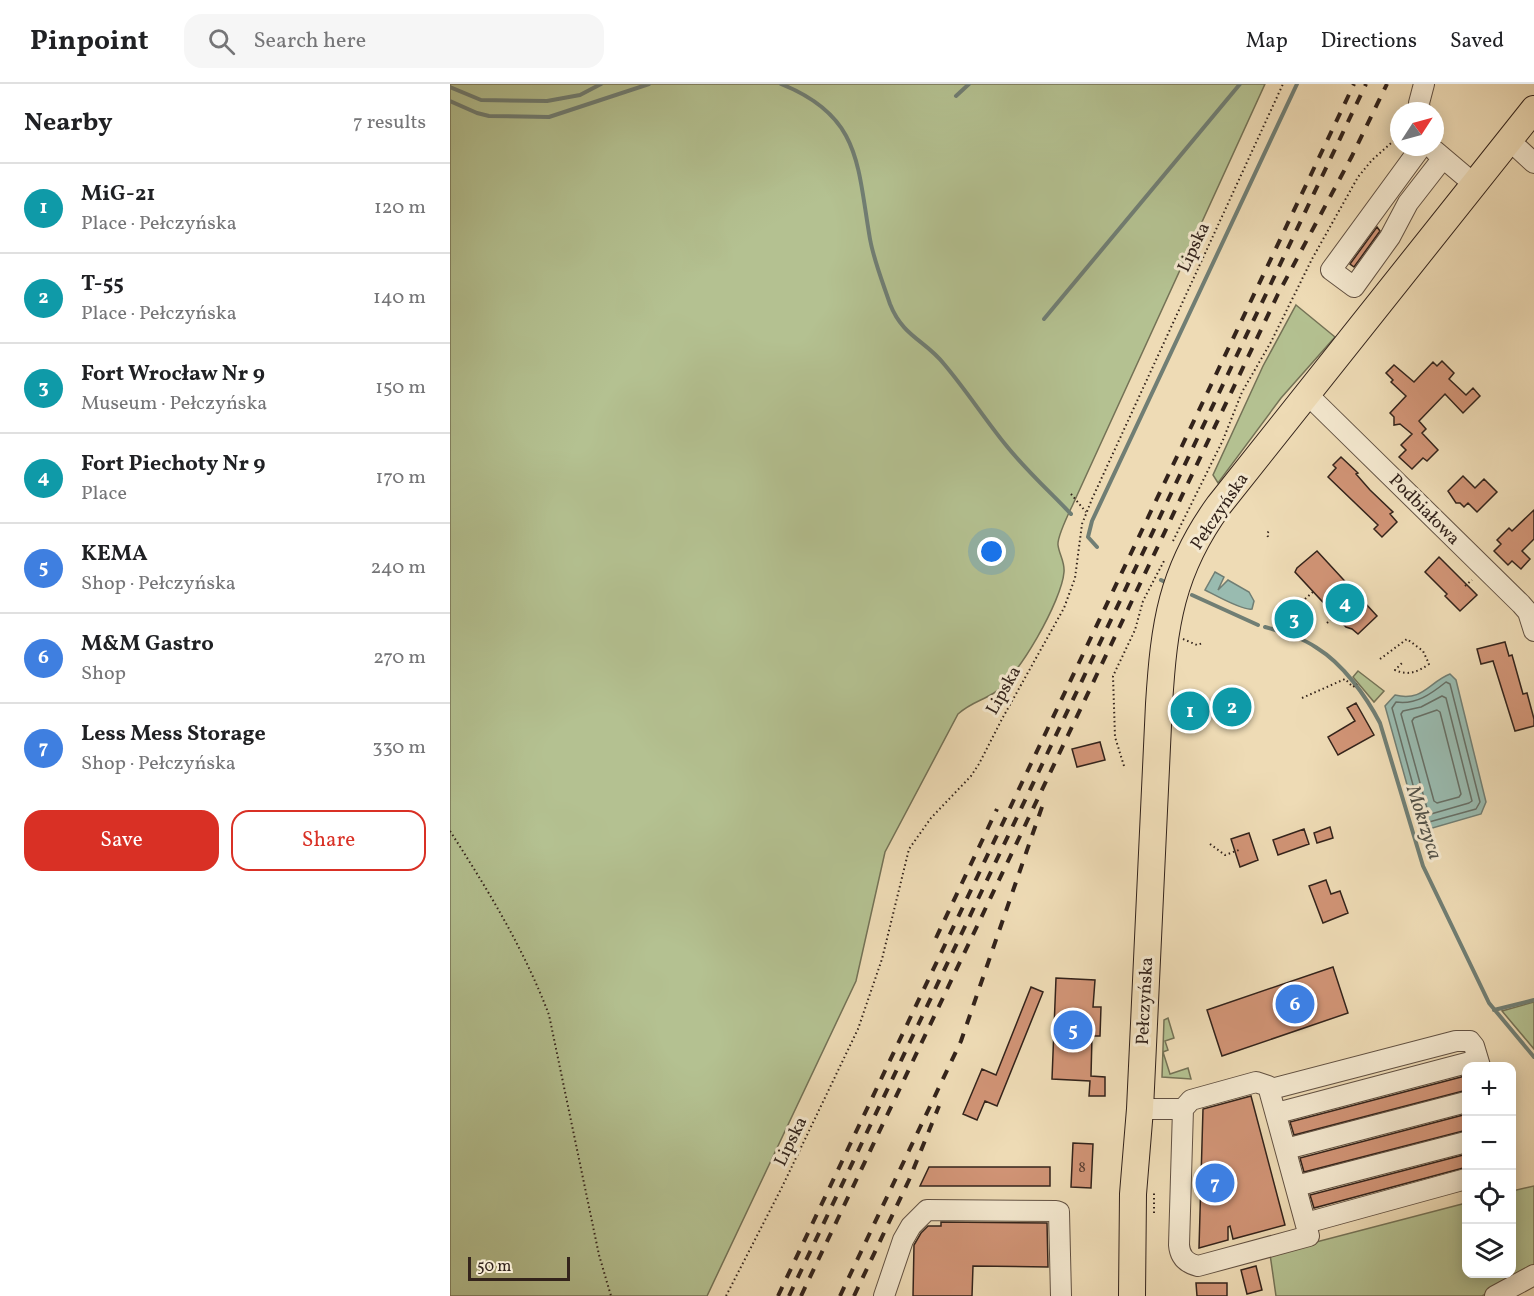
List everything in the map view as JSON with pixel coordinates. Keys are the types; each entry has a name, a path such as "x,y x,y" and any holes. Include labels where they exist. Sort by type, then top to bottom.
{"main road":[{"name":"Pełczyńska","path":"1132,1296 1134,1194 1160,684 1164,639 1171,605 1185,562 1209,519 1534,109"}],"street":[{"path":"1419,102 1424,84"},
{"path":"1509,140 1534,163"},
{"path":"1414,156 1331,270 1354,287 1390,237 1434,156"},
{"path":"1441,156 1474,184"},
{"name":"Podbiałowa","path":"1307,394 1531,604 1534,631"},
{"path":"1271,1089 1456,1041 1470,1041 1479,1062"},
{"path":"1277,1113 1462,1067"},
{"path":"1256,1082 1265,1084 1271,1089 1309,1236 1197,1266 1186,1262 1179,1245 1183,1109 1191,1100 1256,1082"},
{"path":"1286,1149 1462,1103"},
{"path":"1140,1109 1183,1109"},
{"path":"1296,1186 1462,1143"},
{"path":"1306,1223 1462,1180"},
{"path":"884,1296 903,1240 911,1226 927,1210 938,1210 1059,1212 1060,1296"},
{"path":"1495,1296 1534,1275"}],"path":[{"name":"Lipska","path":"726,1296 783,1185 858,1029 882,959 909,849 931,818 971,776 979,764 1064,608 1075,578 1082,524 1087,512 1283,84"},
{"path":"1171,546 1190,503 1223,440 1242,392 1271,342 1312,259 1358,177 1390,144"},
{"path":"1071,494 1087,512"},
{"path":"1268,537 1270,529"},
{"path":"1124,766 1114,736 1113,676 1135,630 1143,601 1168,554"},
{"path":"1305,599 1313,592"},
{"path":"1326,623 1335,615"},
{"path":"1178,637 1197,645 1203,643"},
{"path":"1380,659 1407,639 1423,651 1428,664 1418,672 1402,673 1395,670 1402,663"},
{"path":"1302,698 1346,679 1353,687 1357,684"},
{"path":"450,831 510,927 537,981 549,1015 599,1255 611,1296"},
{"path":"1210,844 1225,855 1239,850"}],"green space":[{"path":"450,84 1265,84 1064,524 1058,545 1064,572 1056,601 1026,656 1004,685 958,714 885,852 856,981 707,1296 450,1296"},
{"path":"1296,305 1335,337 1281,398 1218,483 1213,475 1263,366"},
{"path":"1358,671 1384,691 1374,702 1353,677"},
{"path":"1534,1002 1534,1049 1502,1011"},
{"path":"1168,1018 1174,1038 1165,1041 1168,1050 1163,1052 1170,1074 1188,1068 1191,1079 1162,1077 1164,1020"},
{"path":"1534,1186 1534,1268 1516,1278 1516,1224 1516,1190"},
{"path":"1462,1204 1462,1278 1515,1278 1482,1296 1276,1296 1270,1254"}],"water":[{"path":"1215,572 1224,577 1218,590 1228,580 1249,592 1254,601 1252,609 1236,605 1205,590"},
{"path":"1450,674 1456,680 1486,802 1481,814 1429,829 1418,824 1385,706 1395,695 1419,694"}],"building":[{"path":"1377,227 1380,231 1354,267 1350,264"},
{"path":"1442,361 1454,373 1449,379 1466,395 1473,388 1480,396 1463,413 1445,394 1419,421 1426,429 1422,433 1438,450 1427,461 1423,458 1412,469 1399,457 1406,450 1401,445 1412,434 1400,424 1394,425 1394,417 1390,413 1406,396 1391,382 1393,380 1386,373 1394,365 1414,382 1433,362 1437,366"},
{"path":"1341,457 1393,512 1390,514 1397,522 1382,537 1374,529 1378,525 1328,477 1336,468 1333,465"},
{"path":"1463,476 1475,488 1484,479 1497,492 1477,512 1468,503 1464,507 1456,503 1448,491"},
{"path":"1534,510 1534,539 1522,551 1530,559 1521,569 1512,561 1508,565 1494,551 1501,544 1497,540 1509,528 1512,531"},
{"path":"1317,551 1377,616 1358,634 1346,627 1295,572"},
{"path":"1439,557 1477,595 1460,611 1425,572"},
{"path":"1505,642 1509,656 1512,655 1523,694 1527,693 1534,719 1534,726 1515,731 1493,661 1481,664 1477,649"},
{"path":"1356,703 1374,735 1338,755 1328,737 1355,721 1347,708"},
{"path":"1100,742 1105,760 1077,767 1072,749"},
{"path":"1330,827 1333,838 1317,843 1314,833"},
{"path":"1304,829 1309,844 1278,855 1273,840"},
{"path":"1249,833 1258,860 1240,867 1231,839"},
{"path":"1326,880 1331,894 1340,891 1348,913 1323,923 1309,886"},
{"path":"1333,967 1348,1013 1222,1056 1207,1010"},
{"path":"1056,978 1095,980 1093,1007 1101,1007 1100,1036 1092,1036 1091,1076 1105,1077 1105,1096 1089,1096 1090,1081 1052,1079"},
{"path":"1031,987 1043,992 997,1106 985,1101 977,1120 963,1114 982,1069 996,1075"},
{"path":"1462,1077 1462,1091 1294,1135 1290,1122"},
{"path":"1251,1096 1285,1225 1233,1239 1230,1226 1228,1227 1228,1240 1199,1248 1203,1109"},
{"path":"1462,1115 1462,1131 1304,1172 1300,1158"},
{"path":"1073,1143 1093,1144 1091,1188 1071,1187"},
{"path":"1462,1155 1462,1168 1314,1208 1310,1195"},
{"path":"929,1167 1050,1167 1050,1186 920,1186"},
{"path":"941,1222 1047,1223 1048,1267 973,1266 972,1296 913,1296 914,1245 928,1226 941,1226"},
{"path":"1256,1266 1262,1290 1247,1294 1241,1270"},
{"path":"1196,1283 1227,1283 1227,1296 1197,1296"}],"waterway":[{"path":"450,87 481,100 547,101 580,95 601,84"},
{"path":"450,101 489,116 549,117 649,84"},
{"path":"781,84 807,97 827,111 841,127 851,145 862,188 874,255 890,304 901,324 937,356 1013,453 1071,514"},
{"path":"956,96 969,84"},
{"path":"1044,319 1240,84"},
{"path":"1097,547 1088,537 1092,521 1297,84"},
{"name":"Mokrzyca","path":"1161,580 1165,582"},
{"name":"Mokrzyca","path":"1192,595 1258,625"},
{"name":"Mokrzyca","path":"1265,627 1298,638 1327,655 1353,681 1368,702 1380,723 1423,866 1489,1003 1534,1057"},
{"path":"1494,1010 1534,1000"}],"railway":[{"path":"778,1296 1354,84"},
{"path":"789,1296 1366,84"},
{"path":"801,1296 1278,294 1352,156 1387,84"},
{"path":"840,1296 961,1041 1043,804"},
{"path":"936,938 997,809"},
{"path":"854,1296 909,1180 939,1106"}],"place":[{"name":"Fort Piechoty Nr 9","path":"1345,603"},
{"name":"Fort Wrocław Nr 9","path":"1294,619"},
{"name":"T-55","path":"1232,707"},
{"name":"MiG-21","path":"1190,711"},
{"name":"M&M Gastro","path":"1295,1004"},
{"name":"KEMA","path":"1073,1030"},
{"name":"Less Mess Storage","path":"1215,1183"}]}
